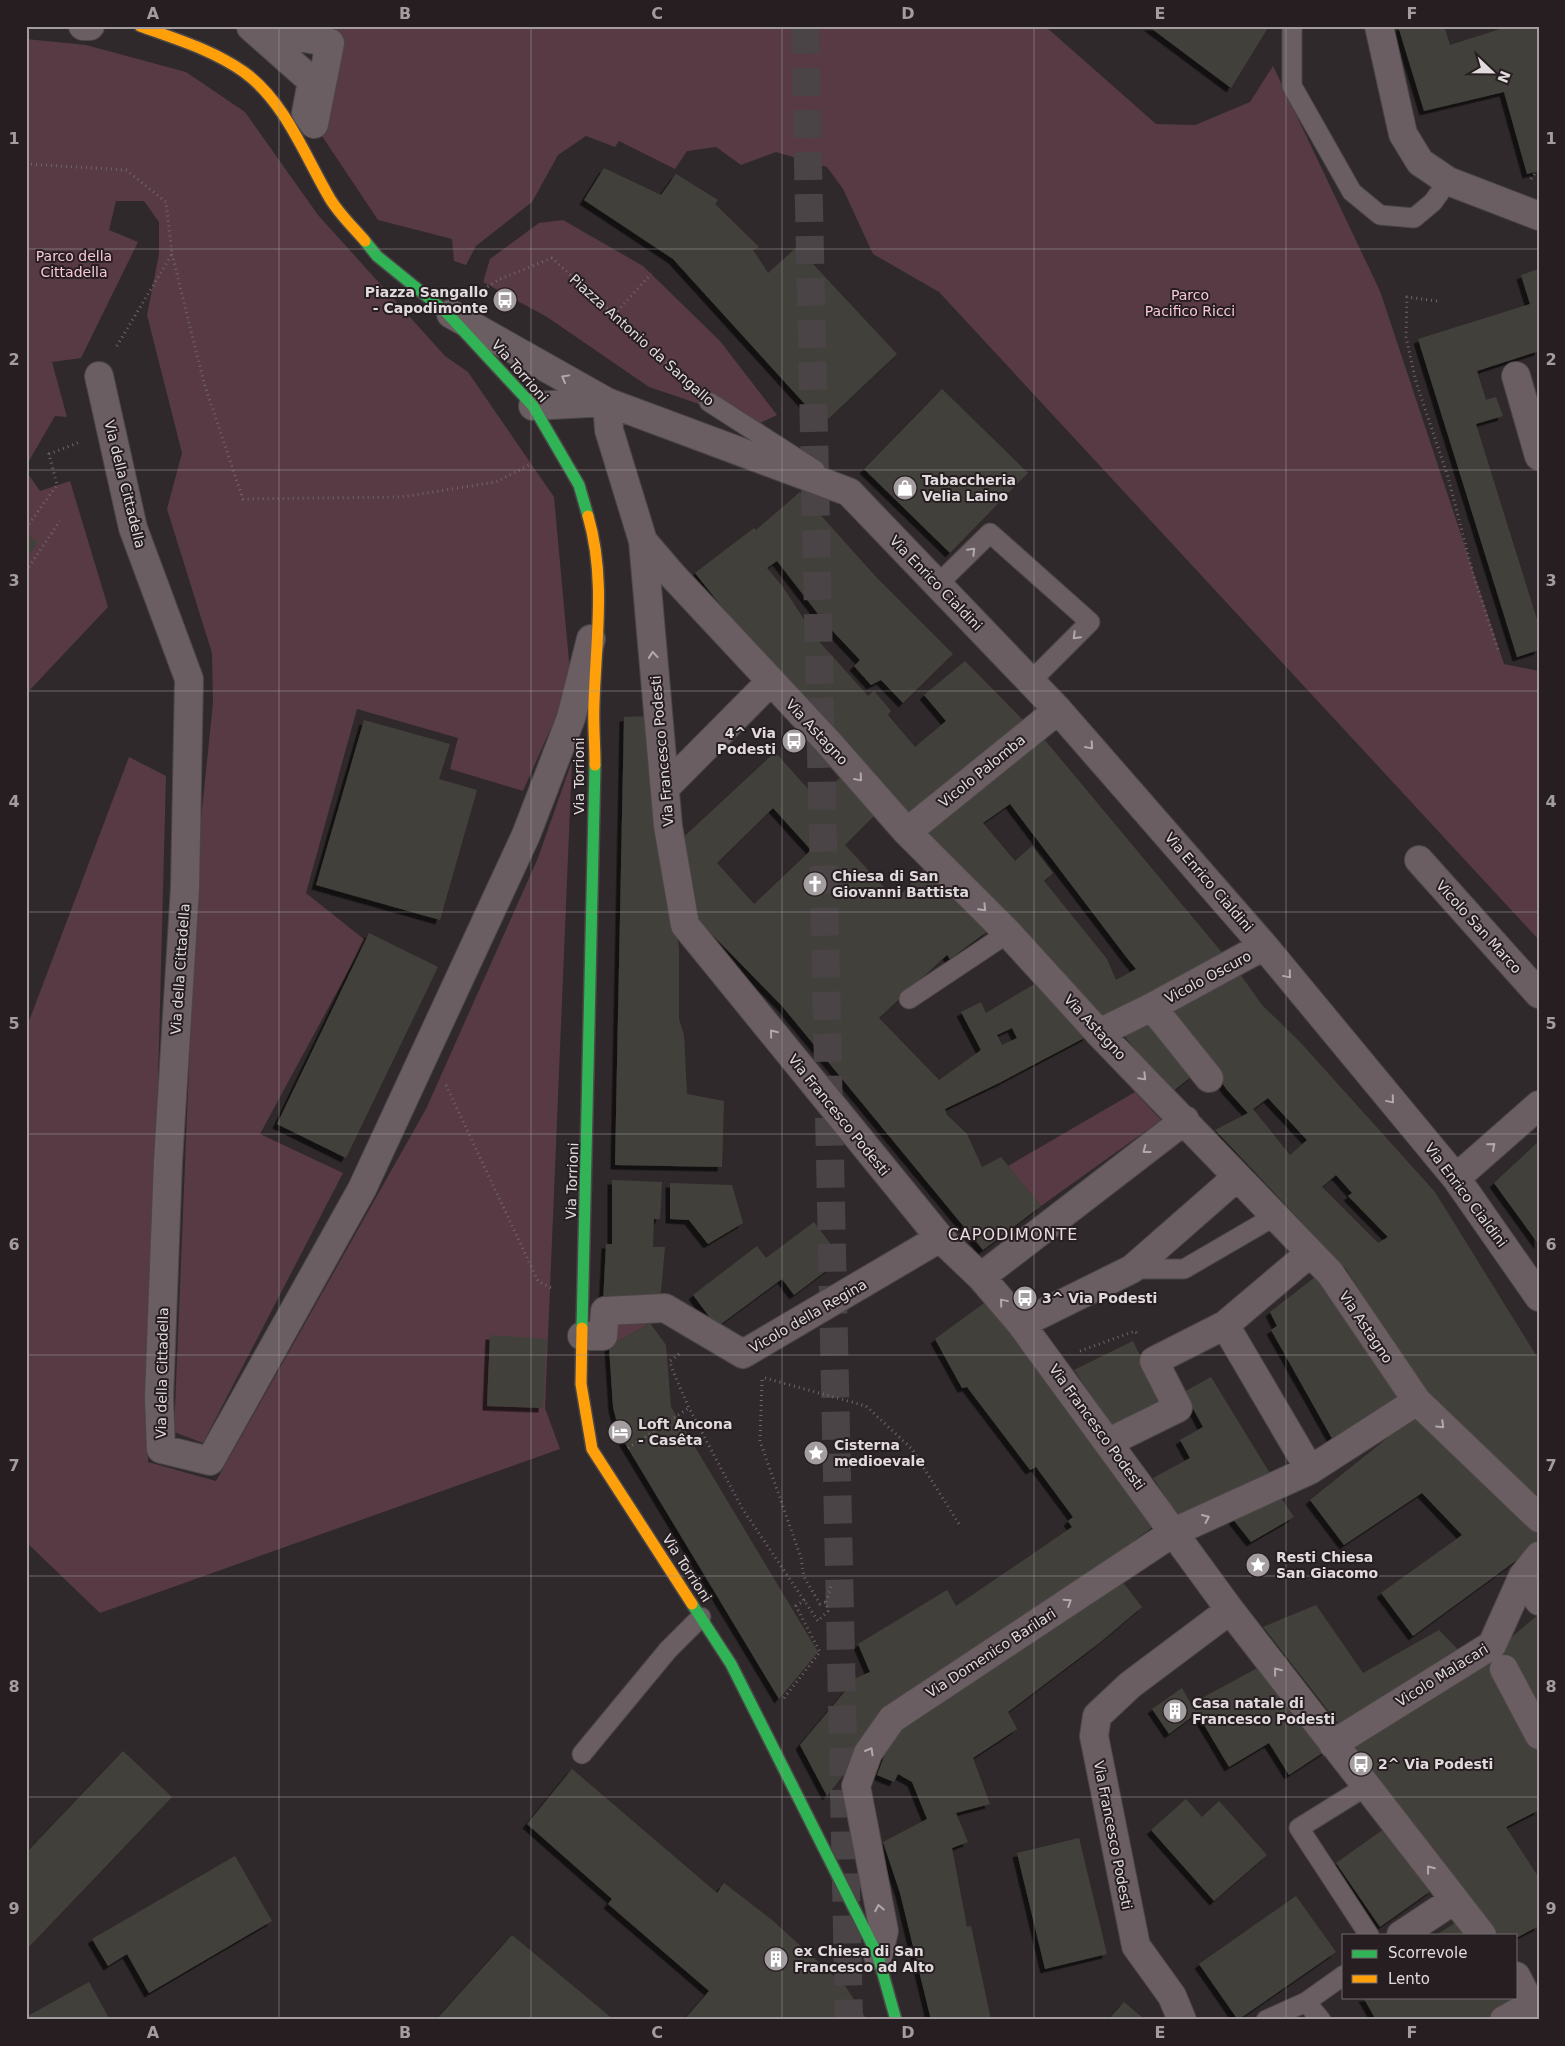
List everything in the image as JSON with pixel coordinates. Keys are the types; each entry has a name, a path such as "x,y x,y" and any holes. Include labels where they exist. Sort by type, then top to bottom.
{"street":[{"path":"83,26 90,26"},
{"name":"Via Torrioni","path":"140,26 213,53 245,73 269,96 296,135 330,199 377,256 446,312 533,406 579,485 594,537 600,604 594,704 595,775 581,1384 592,1449 731,1664 878,1956 896,2020"},
{"path":"1378,26 1400,123 1408,144 1420,162 1448,181 1539,216"},
{"path":"446,312 607,402 849,492"},
{"name":"Via della Cittadella","path":"99,376 133,528 189,679 185,887 168,1162 159,1398 161,1449 210,1461 362,1189 526,835 572,718 600,604"},
{"path":"1516,376 1539,456"},
{"path":"533,406 607,402"},
{"path":"607,402 609,430 643,541"},
{"name":"Via Enrico Cialdini","path":"849,492 1058,710 1264,946 1531,1266 1539,1297"},
{"name":"Via Astagno","path":"643,541 827,741 907,832 1008,933 1099,1033 1330,1273 1417,1401 1539,1518"},
{"name":"Via Francesco Podesti","path":"643,541 668,826 685,925 940,1238 981,1277 1020,1324 1109,1442 1230,1610 1481,1934"},
{"path":"665,788 771,681"},
{"name":"Vicolo Palomba","path":"907,832 1058,710"},
{"name":"Vicolo San Marco","path":"1420,860 1539,994"},
{"name":"Vicolo Oscuro","path":"1099,1033 1152,1007 1264,946"},
{"name":"Vicolo Oscuro","path":"1152,1007 1209,1078"},
{"path":"1456,1178 1539,1105"},
{"path":"981,1277 1184,1120"},
{"path":"1020,1324 1132,1269 1237,1177"},
{"name":"Vicolo della Regina","path":"582,1336 603,1336 605,1311 665,1308 743,1354 940,1238"},
{"path":"1109,1442 1178,1408 1154,1361 1225,1325 1310,1253"},
{"path":"1225,1325 1310,1470"},
{"name":"Via Domenico Barilari","path":"878,1956 884,1931 856,1786 868,1753 892,1719 1174,1532 1310,1470 1417,1401"},
{"path":"1531,1566 1539,1601"},
{"name":"Vicolo Malacari","path":"1333,1744 1498,1657 1531,1566"},
{"name":"Via Francesco Podesti","path":"1182,2020 1172,1996 1136,1946 1094,1736 1097,1716 1130,1685 1230,1610"},
{"path":"1498,1657 1539,1735"},
{"path":"1403,1934 1454,1900"},
{"path":"1504,2020 1529,1991"}],"lane":[{"path":"1292,26 1292,86 1352,192 1380,215 1414,218 1433,202 1448,181"},
{"name":"Piazza Antonio da Sangallo","path":"709,402 849,492"},
{"path":"937,585 990,533 1090,622 1030,682"},
{"path":"909,999 1008,933"},
{"path":"1132,1269 1184,1269 1275,1216"},
{"path":"582,1754 668,1650 701,1618"},
{"path":"1365,1786 1299,1828 1368,1934"},
{"path":"1266,2020 1306,2002 1342,1976"},
{"path":"1306,2002 1321,2020"}],"path":[{"path":"26,164 126,170 166,202 172,254 204,383 243,499 402,497 487,484 496,482 558,450"},
{"path":"99,376 172,254"},
{"name":"Piazza Antonio da Sangallo","path":"446,312 500,280 552,258 709,402"},
{"path":"614,315 651,274"},
{"path":"1437,301 1407,297 1406,337 1416,382 1448,477 1473,574 1499,653"},
{"path":"26,528 57,485 48,454 81,442"},
{"path":"26,571 60,521"},
{"path":"427,1049 538,1281 583,1308"},
{"path":"1054,1369 1075,1353 1136,1331 1154,1361"},
{"path":"764,1342 760,1441 801,1558 804,1577 820,1604 826,1602"},
{"path":"676,1358 670,1361 672,1369 689,1408 752,1524 806,1600 818,1621 828,1611 826,1602 831,1586"},
{"path":"762,1378 866,1406 912,1449 959,1524"},
{"path":"602,1464 689,1408"},
{"path":"762,1726 820,1652 796,1606 806,1600"}],"green space":[{"name":"Parco Pacifico Ricci","path":"250,26 1045,26 1156,124 1195,125 1250,102 1273,66 1380,291 1504,664 1539,671 1539,940 939,292 873,254 843,189 827,167 776,152 741,165 716,147 687,151 675,169 619,141 615,147 586,136 558,155 532,202 476,246 466,265 454,261 452,239 378,220 314,124 330,43"},
{"name":"Parco della Cittadella","path":"26,39 86,45 186,72 245,112 318,215 445,356 468,372 554,497 571,683 523,791 450,769 458,738 357,709 306,893 365,940 260,1134 343,1173 203,1443 174,1432 198,848 213,703 212,653 167,509 182,453 147,315 159,254 159,222 144,201 116,201 109,230 138,242 81,358 52,362 67,417 55,416 26,466"},
{"path":"563,220 643,266 720,341 777,415 758,424 649,387 547,317 483,282 490,259 539,223"},
{"path":"26,471 40,491 70,481 108,607 26,694"},
{"path":"129,757 166,776 148,1462 216,1481 426,1109 538,858 572,761 545,1408 560,1449 100,1613 26,1542 26,1029"},
{"path":"1135,1092 1161,1120 1041,1206 1008,1166"},
{"path":"660,1317 609,1347 611,1318"}],"building":[{"path":"1148,26 1269,26 1231,88"},
{"path":"1398,26 1444,26 1450,45 1510,26 1539,26 1539,171 1527,174 1504,92 1424,111"},
{"path":"604,168 661,195 676,174 718,200 715,204 759,247 753,250 768,273 797,247 897,354 823,424 673,259 584,200"},
{"path":"1539,269 1539,351 1477,371 1486,400 1496,397 1503,416 1476,424 1539,626 1539,650 1517,657 1418,339 1530,304 1521,275"},
{"path":"942,389 1028,473 950,553 864,469"},
{"path":"800,492 876,577 953,654 903,703 881,680 871,685 854,666 860,660 825,623 777,561 767,568 783,587 816,638 868,696 874,691 891,711 888,715 915,747 946,721 924,695 965,661 1023,720 908,816 734,622 695,573 754,528 756,530"},
{"path":"26,534 38,542 26,560"},
{"path":"649,716 679,949 679,1019 684,1035 687,1094 724,1101 722,1167 615,1165 624,717"},
{"path":"364,720 450,744 439,779 477,790 440,920 316,885"},
{"path":"1044,739 1229,961 1108,1023 922,829","holes":["1010,804 1136,969 1116,980 1107,959 1044,881 1053,873 1032,846 1015,861 983,823"]},
{"path":"775,752 816,798 841,777 876,814 845,845 896,900 926,866 988,931 950,959 947,955 879,1018 939,1080 981,1050 961,1012 981,1002 986,1013 1038,982 1088,1036 945,1109 947,1115 967,1134 982,1167 1001,1157 1041,1206 983,1250 782,1006 695,917 676,844","holes":["773,808 811,850 754,904 717,863","1012,1028 1017,1038 1002,1045 997,1035"]},
{"path":"369,933 438,967 346,1158 277,1124"},
{"path":"1235,967 1262,1005 1300,1042 1435,1192 1539,1360 1539,1504 1473,1447 1418,1381 1346,1269 1215,1130 1248,1113 1227,1090 1193,1040 1163,1006","holes":["1268,1098 1307,1140 1290,1155 1253,1109","1336,1175 1352,1193 1348,1196 1388,1237 1378,1243 1322,1187"]},
{"path":"1147,1017 1193,1075 1171,1093 1120,1031"},
{"path":"1539,1141 1539,1245 1494,1183"},
{"path":"612,1180 662,1182 660,1219 654,1219 653,1247 665,1247 660,1301 603,1303 606,1244 612,1244"},
{"path":"670,1183 732,1185 743,1223 708,1244 689,1220 670,1219"},
{"path":"814,1222 842,1259 794,1295 782,1279 717,1327 693,1295 757,1246 766,1258"},
{"path":"1319,1274 1406,1398 1334,1442 1271,1330 1277,1326 1270,1312"},
{"path":"987,1301 1157,1524 882,1725 827,1796 800,1745 856,1678 870,1672 858,1644 947,1590 956,1606 1072,1527 1068,1521 1073,1517 1036,1467 1030,1470 967,1387 962,1388 935,1339"},
{"path":"650,1323 666,1345 671,1407 818,1652 779,1699 620,1435 613,1407 609,1347"},
{"path":"490,1335 547,1339 543,1408 487,1406"},
{"path":"1133,1341 1164,1406 1114,1430 1074,1370"},
{"path":"1211,1377 1274,1480 1182,1522 1153,1478 1190,1458 1180,1440 1203,1427 1184,1392"},
{"path":"1415,1416 1539,1535 1539,1544 1413,1636 1381,1593 1462,1535 1422,1493 1344,1545 1310,1500"},
{"path":"1279,1495 1294,1517 1251,1542 1232,1518"},
{"path":"1118,1576 1142,1607 1098,1644 1008,1712 1017,1729 973,1758 990,1804 956,1813 968,1842 952,1848 967,1927 971,1926 991,2020 931,2020 900,1893 883,1842 927,1819 912,1782 898,1774 894,1782 877,1775 895,1728"},
{"path":"1316,1605 1363,1673 1439,1630 1465,1657 1343,1730 1263,1627"},
{"path":"1539,1614 1539,1726 1502,1670 1539,1749 1539,1810 1506,1827 1539,1878 1539,1926 1518,1937 1518,1934 1495,1934 1349,1740 1500,1647"},
{"path":"1261,1666 1327,1750 1289,1775 1269,1743 1229,1767 1197,1713 1169,1734 1152,1709 1182,1688 1191,1704"},
{"path":"123,1751 172,1797 26,1950 26,1853"},
{"path":"572,1769 717,1893 724,1883 772,1920 846,1987 867,2020 684,2020 709,1991 608,1904 612,1899 527,1824"},
{"path":"1186,1799 1202,1817 1219,1801 1267,1855 1214,1901 1151,1830"},
{"path":"1388,1826 1432,1890 1380,1927 1336,1863"},
{"path":"1079,1838 1107,1954 1045,1969 1017,1853"},
{"path":"235,1856 272,1921 149,1993 127,1954 108,1966 92,1939"},
{"path":"1296,1896 1336,1952 1238,2020 1199,1964"},
{"path":"1458,1921 1469,1934 1438,1934"},
{"path":"512,1935 614,2020 436,2020"},
{"path":"89,1982 110,2020 26,2020 26,2017"},
{"path":"1364,1998 1514,1998 1518,2006 1491,2020 1376,2020"},
{"path":"1124,2002 1145,2020 1108,2020"}],"tunnel":[{"path":"805,26 849,2020"}],"traffic: fast":[{"path":"365,241 377,256 446,312 533,406 579,485 588,516"},
{"path":"582,1328 595,765"},
{"path":"692,1604 731,1664 878,1956 896,2020"}],"traffic: slow":[{"path":"140,26 220,57 244,72 258,84 282,113 333,203 365,241"},
{"path":"588,516 594,539 598,585 594,711 595,765"},
{"path":"582,1328 581,1384 592,1449 692,1604"}],"place":[{"name":"Piazza Sangallo - Capodimonte","path":"505,300"},
{"name":"Tabaccheria Velia Laino","path":"905,488"},
{"name":"4^ Via Podesti","path":"794,741"},
{"name":"Chiesa di San Giovanni Battista","path":"815,884"},
{"name":"3^ Via Podesti","path":"1025,1298"},
{"name":"Loft Ancona - Casêta","path":"620,1432"},
{"name":"Cisterna medioevale","path":"816,1453"},
{"name":"Resti Chiesa San Giacomo","path":"1258,1565"},
{"name":"Casa natale di Francesco Podesti","path":"1175,1711"},
{"name":"2^ Via Podesti","path":"1361,1764"},
{"name":"ex Chiesa di San Francesco ad Alto","path":"776,1959"}],"district":[{"name":"CAPODIMONTE","path":"1013,1234"}]}
